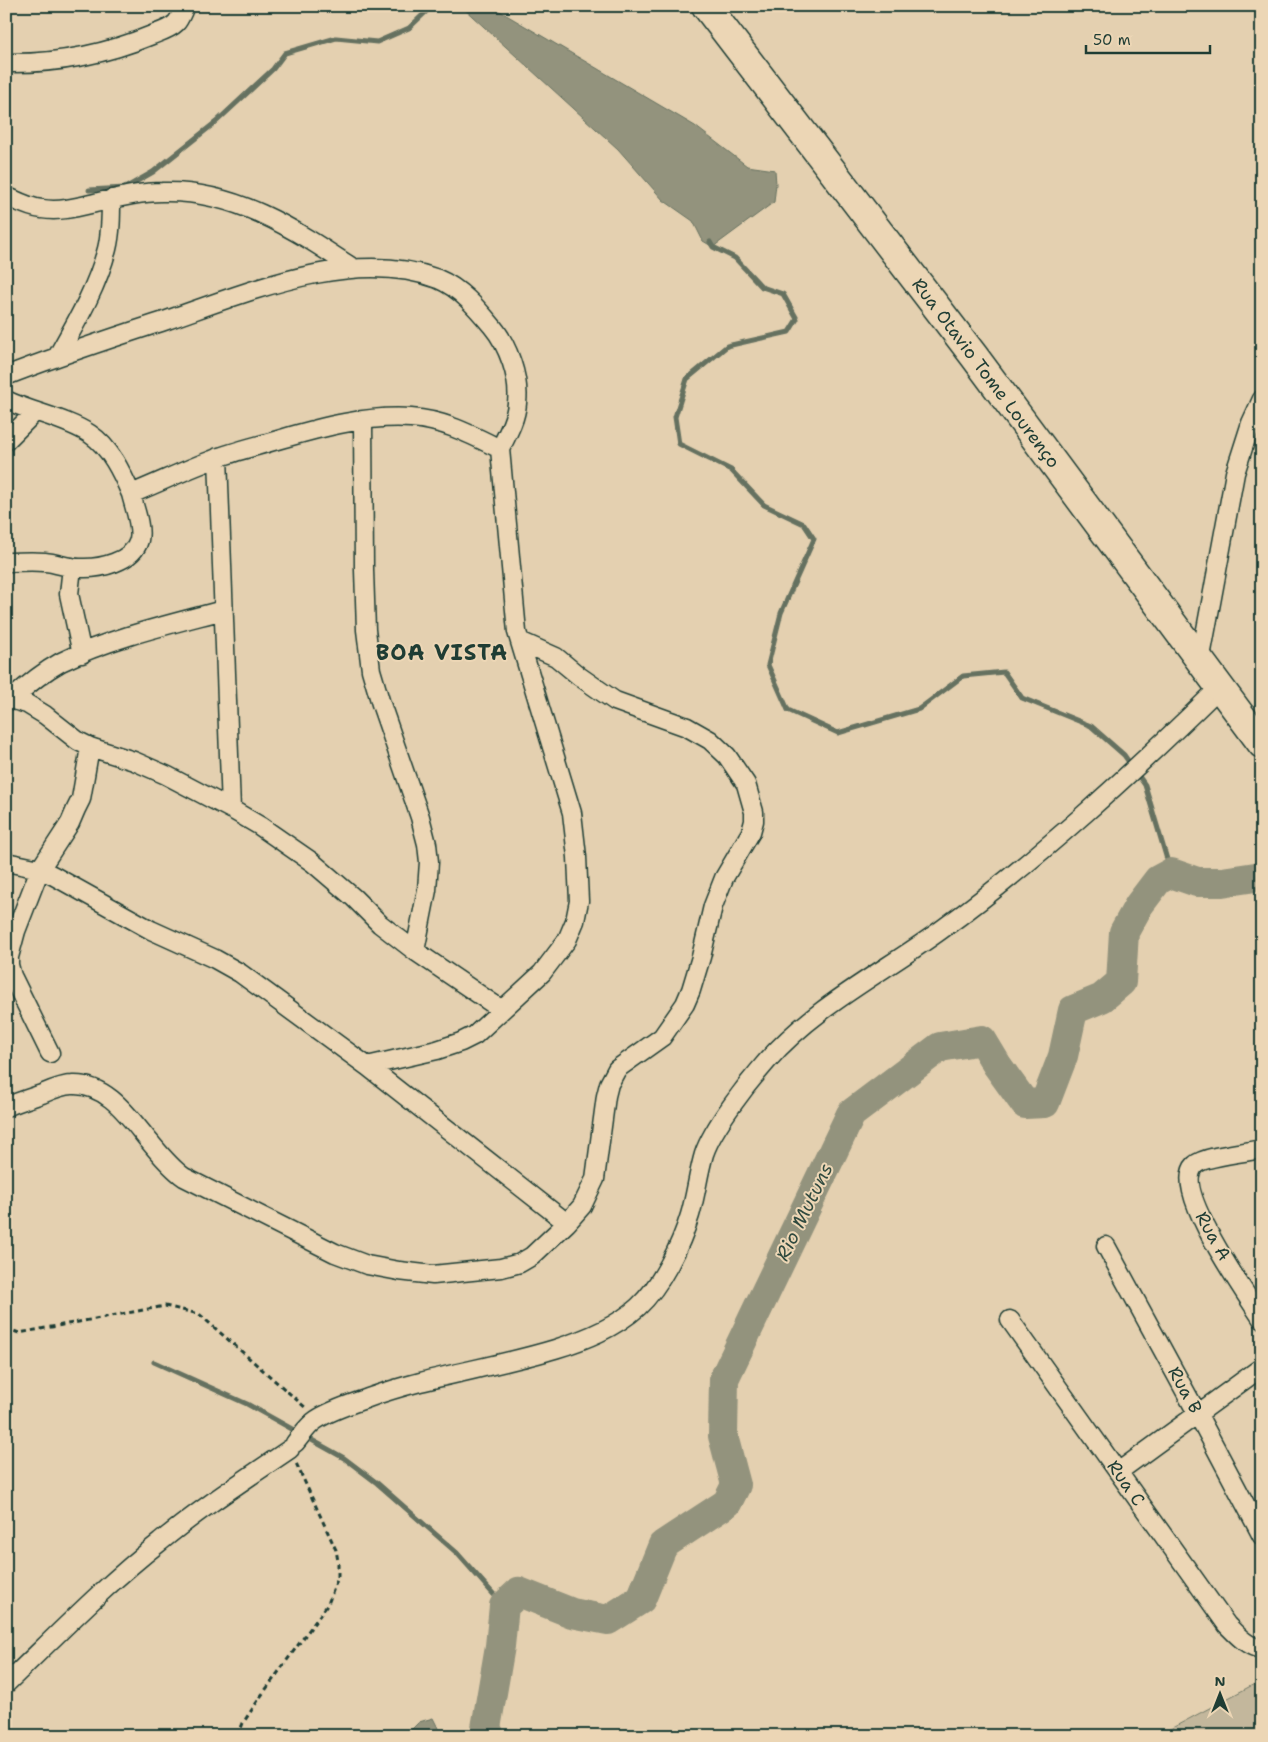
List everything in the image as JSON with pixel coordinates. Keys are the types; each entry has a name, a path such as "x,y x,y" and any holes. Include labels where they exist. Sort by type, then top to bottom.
{"main road":[{"name":"Rua Otavio Tome Lourenço","path":"706,6 974,356 1262,744"}],"street":[{"path":"6,64 67,60 133,43 175,24 185,6"},
{"path":"6,196 41,209 71,208 111,199 161,192 206,195 233,202 294,230 354,268"},
{"path":"58,355 98,277 107,249 111,199"},
{"path":"6,376 58,355 270,285 354,268 391,268 439,280 458,291 479,310 497,332 515,374 517,404 500,449 517,632 572,812 579,901 575,921 567,940 542,973 475,1035 462,1042 367,1066"},
{"path":"1200,662 1235,473 1250,423 1262,398"},
{"path":"6,400 77,427 90,434 110,454 125,479 131,494 139,531 139,539 131,554 109,564 86,568 72,568 44,562 6,562"},
{"path":"6,441 35,412"},
{"path":"131,494 218,458 338,424 411,418 430,421 468,432 500,449"},
{"path":"363,421 364,570 366,630 371,670 420,817 427,844 429,862 427,890 415,951"},
{"path":"218,458 231,809"},
{"path":"72,568 68,594 82,654"},
{"path":"9,698 61,662 128,637 223,610"},
{"path":"6,1107 70,1085 82,1085 93,1088 103,1093 130,1117 173,1170 335,1253 367,1265 433,1275 501,1268 520,1263 532,1256 582,1206 595,1179 606,1096 612,1077 617,1069 662,1037 685,1004 691,990 713,906 724,878 750,832 754,821 754,812 746,784 727,756 710,740 688,727 615,701 586,682 556,657 520,641"},
{"path":"6,1684 86,1607 158,1543 216,1499 292,1446 312,1423 345,1406 395,1388 528,1357 586,1339 622,1320 638,1307 651,1292 677,1247 689,1217 704,1153 740,1094 768,1061 790,1038 822,1010 941,930 1020,869 1143,763 1219,688"},
{"path":"9,698 27,704 45,715 78,741 90,747 134,760 231,809 291,846 354,898 380,924 415,951 502,1010"},
{"path":"50,1053 20,993 9,966 11,947 40,869 70,823 81,798 90,747"},
{"path":"6,862 40,869 151,930 215,959 240,973 367,1066 567,1223"},
{"name":"Rua A","path":"1262,1149 1212,1158 1194,1165 1190,1184 1194,1202 1203,1223 1262,1319"},
{"name":"Rua B","path":"1106,1246 1262,1536"},
{"name":"Rua C","path":"1010,1320 1227,1625 1245,1643 1262,1649"},
{"path":"1118,1472 1262,1367"}],"path":[{"path":"6,1328 20,1333 165,1306 199,1314 312,1423"},
{"path":"238,1736 243,1723 261,1696 328,1604 338,1577 336,1550 292,1446"}],"shaded area":[{"path":"461,6 491,6 695,126 747,166 775,170 774,202 713,247 703,241 693,221 663,200 618,149"},
{"path":"1262,1680 1262,1736 1157,1736"},
{"path":"433,1718 442,1736 405,1736 419,1722"}],"waterway":[{"path":"89,190 125,188 153,172 216,122 273,69 285,53 336,38 377,42 409,28 432,6"},
{"path":"710,242 713,247 735,258 762,287 783,294 797,319 789,332 727,346 687,379 675,417 679,444 731,470 764,505 804,524 814,539 781,613 768,665 788,710 838,733 919,709 963,676 1004,672 1022,698 1091,726 1124,755 1145,785 1171,873"},
{"name":"Rio Mutuns","path":"490,1736 486,1728 500,1646 504,1606 519,1592 572,1613 608,1620 641,1599 663,1545 727,1503 736,1485 723,1436 724,1379 851,1114 940,1047 982,1040 1025,1104 1045,1103 1063,1056 1073,1010 1102,998 1121,982 1124,932 1139,905 1158,880 1171,873 1197,882 1222,882 1262,876"},
{"path":"154,1362 247,1404 344,1458 377,1483 457,1553 504,1606"}],"district":[{"name":"BOA VISTA","path":"442,652"}]}
